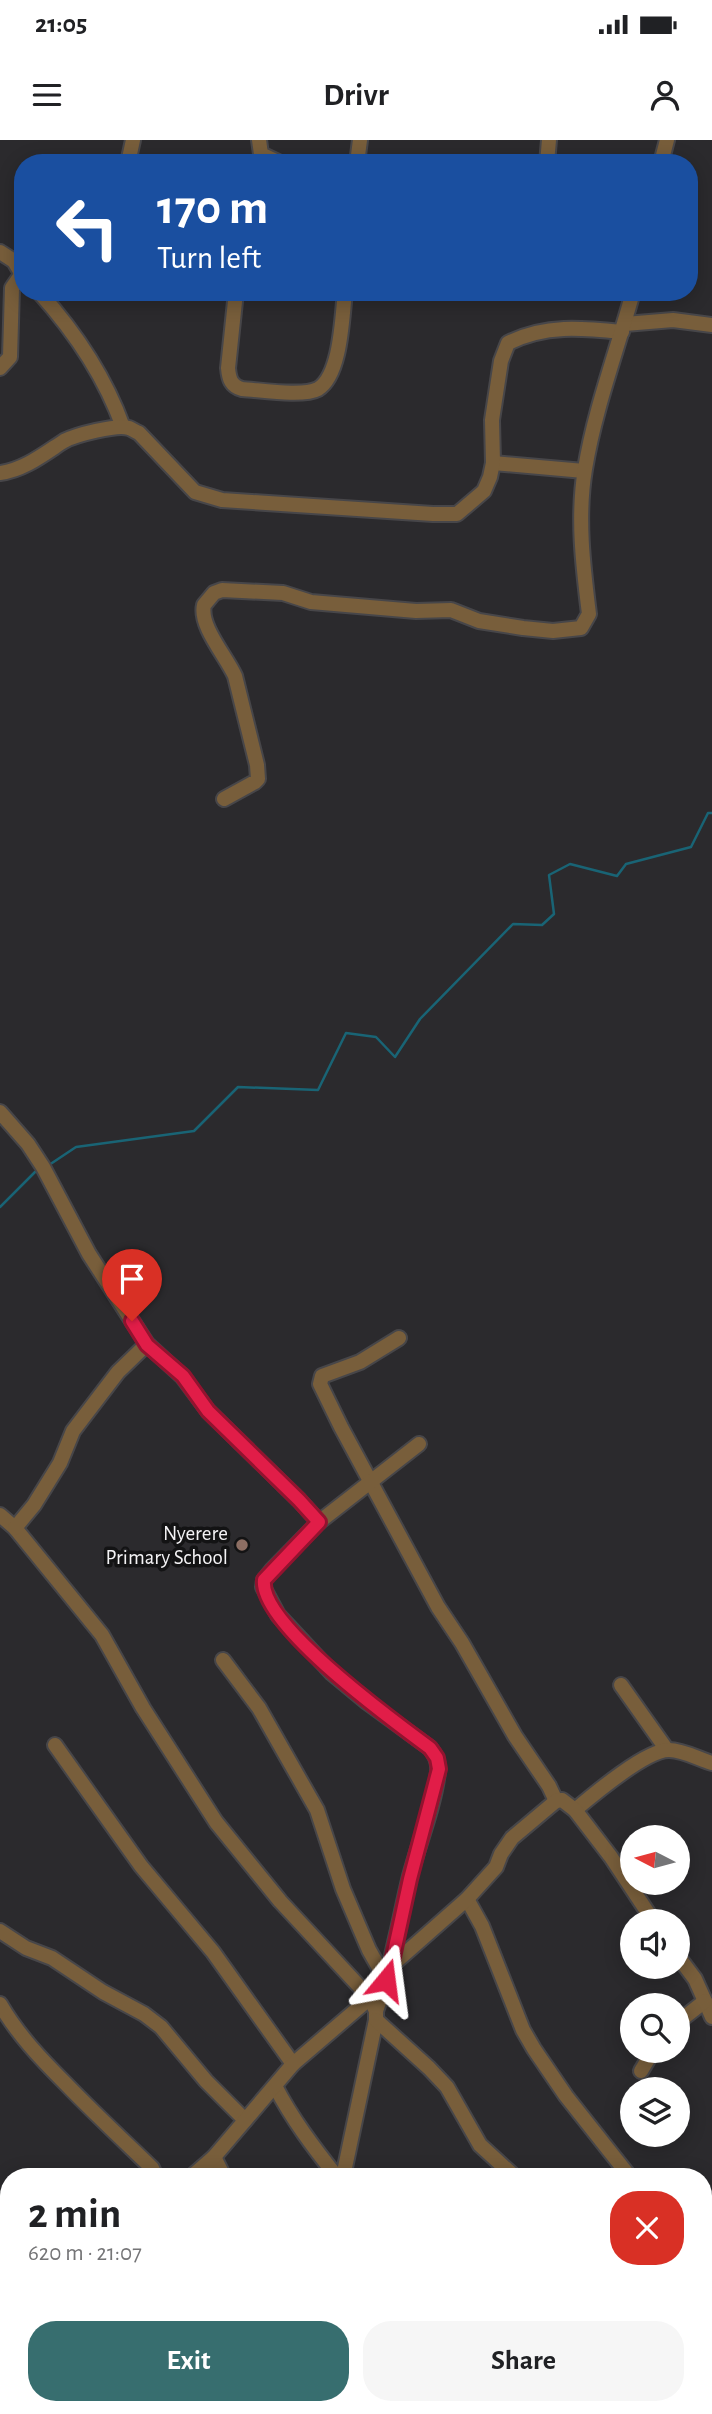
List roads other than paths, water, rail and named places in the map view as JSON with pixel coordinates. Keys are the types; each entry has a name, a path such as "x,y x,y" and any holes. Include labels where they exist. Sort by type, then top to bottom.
{"street":[{"path":"0,368 10,357 10,301 14,285"},
{"path":"47,301 90,359 116,407 123,427"},
{"path":"235,301 230,381 236,388 307,392 318,389 334,368 344,301"},
{"path":"224,799 258,779 257,765 234,676 204,621 204,605 214,593 222,590 283,593 311,602 416,611 451,610 479,621 523,628 553,631 581,628 589,614 581,545 584,471 610,366 630,301"},
{"path":"0,473 11,472 69,439 123,427 139,433 195,492 222,500 310,504 421,514 457,514 484,491 490,477 493,463 492,420 500,360 508,343 528,334 550,330 623,328 673,320 712,325"},
{"path":"493,463 584,471"},
{"path":"0,1112 28,1144 43,1167 89,1254 147,1345 183,1376 208,1411 319,1522"},
{"path":"398,1338 360,1362 324,1375 320,1380 321,1387 438,1607 556,1801"},
{"path":"15,1528 34,1505 60,1463 73,1431 118,1373 147,1345"},
{"path":"342,2168 374,2010 388,1973 439,1769 437,1758 430,1748 332,1673 278,1615 263,1587 264,1580 272,1570 319,1522 419,1444"},
{"path":"0,1515 15,1528 102,1635 144,1708 216,1822 374,2010 447,2087 480,2145 505,2168"},
{"path":"223,1660 259,1708 317,1810 343,1889 369,1950 388,1973"},
{"path":"621,1685 667,1750 712,1763"},
{"path":"55,1745 141,1866 213,1952 293,2064"},
{"path":"575,1810 617,1776 667,1750"},
{"path":"388,1973 467,1899 496,1867 512,1838 556,1801 562,1800 575,1810 611,1857 645,1909"},
{"path":"467,1899 482,1926 523,2030 534,2049 566,2096 623,2168"},
{"path":"0,1931 26,1948 52,1958 103,1992 144,2014 161,2028 206,2081 245,2120"},
{"path":"690,1972 712,2017"},
{"path":"690,2013 705,2001"},
{"path":"0,2004 18,2034 34,2052 152,2168"},
{"path":"201,2168 214,2157 293,2064 374,2010"},
{"path":"641,2071 646,2063"},
{"path":"275,2085 288,2112 305,2137 332,2168"},
{"path":"214,2157 220,2168"}],"waterway":[{"path":"49,1165 76,1147 194,1131 238,1087 318,1090 346,1033 376,1037 395,1057 420,1019 513,924 542,925 554,914 549,875 570,864 617,876 626,864 691,847 708,813 712,813"},
{"path":"0,1207 35,1172"}],"place":[{"name":"Nyerere Primary School","path":"242,1545"}]}
